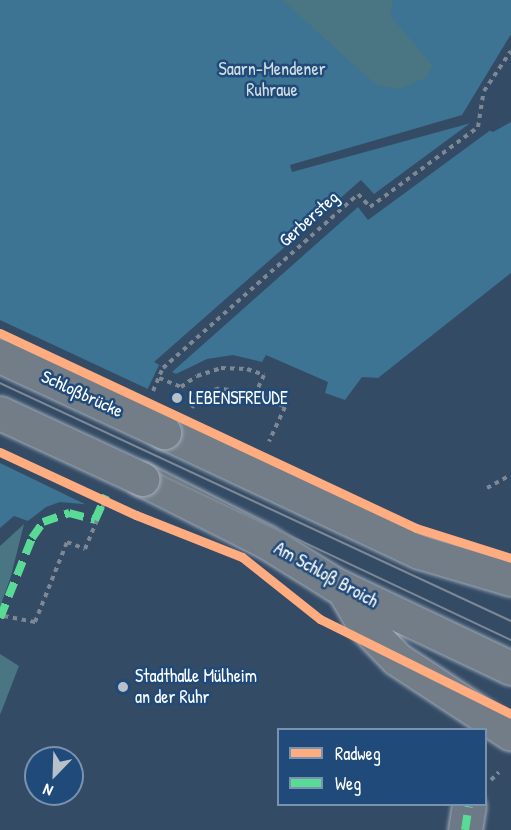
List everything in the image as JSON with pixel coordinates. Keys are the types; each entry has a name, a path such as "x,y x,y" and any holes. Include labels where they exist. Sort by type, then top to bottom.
{"main road":[{"name":"Schloßbrücke","path":"0,356 419,552 511,579"},
{"name":"Am Schloß Broich","path":"0,413 142,479 265,541 339,586 511,668"},
{"path":"339,586 364,625 397,659 511,734"}],"path":[{"path":"192,409 197,398 219,388 255,394 285,407 267,447"},
{"path":"487,488 510,475"},
{"path":"4,616 35,622 67,542 86,549 105,501"}],"green space":[{"name":"Saarn-Mendener Ruhraue","path":"174,0 511,0 511,35 487,48 457,116 267,166"},
{"path":"24,524 11,576 0,607 0,546"},
{"path":"0,654 19,666 0,715"}],"shaded area":[{"path":"0,0 282,0 376,85 399,89 426,78 433,66 390,15 393,0 511,0 511,34 462,115 290,165 292,172 471,123 493,132 511,122 511,273 378,378 362,377 345,400 325,393 328,382 266,355 262,362 233,355 207,359 176,374 159,365 93,505 60,502 46,507 28,521 14,516 0,528"}],"pier":[{"path":"473,121 492,129 368,220 358,207 172,372 154,362 361,180 374,194"},
{"path":"0,320 150,390 93,508 0,463"}],"tram line":[{"path":"0,383 511,621"},
{"path":"0,399 511,640"}],"marked path":[{"path":"0,618 32,538 43,522 69,513 95,520 106,495"},
{"path":"465,830 469,806"}],"cycle path":[{"path":"0,333 416,528 511,558"},
{"path":"0,452 136,515 242,557 320,619 511,714"}],"place":[{"name":"LEBENSFREUDE","path":"177,398"},
{"name":"Stadthalle Mülheim an der Ruhr","path":"123,687"}]}
